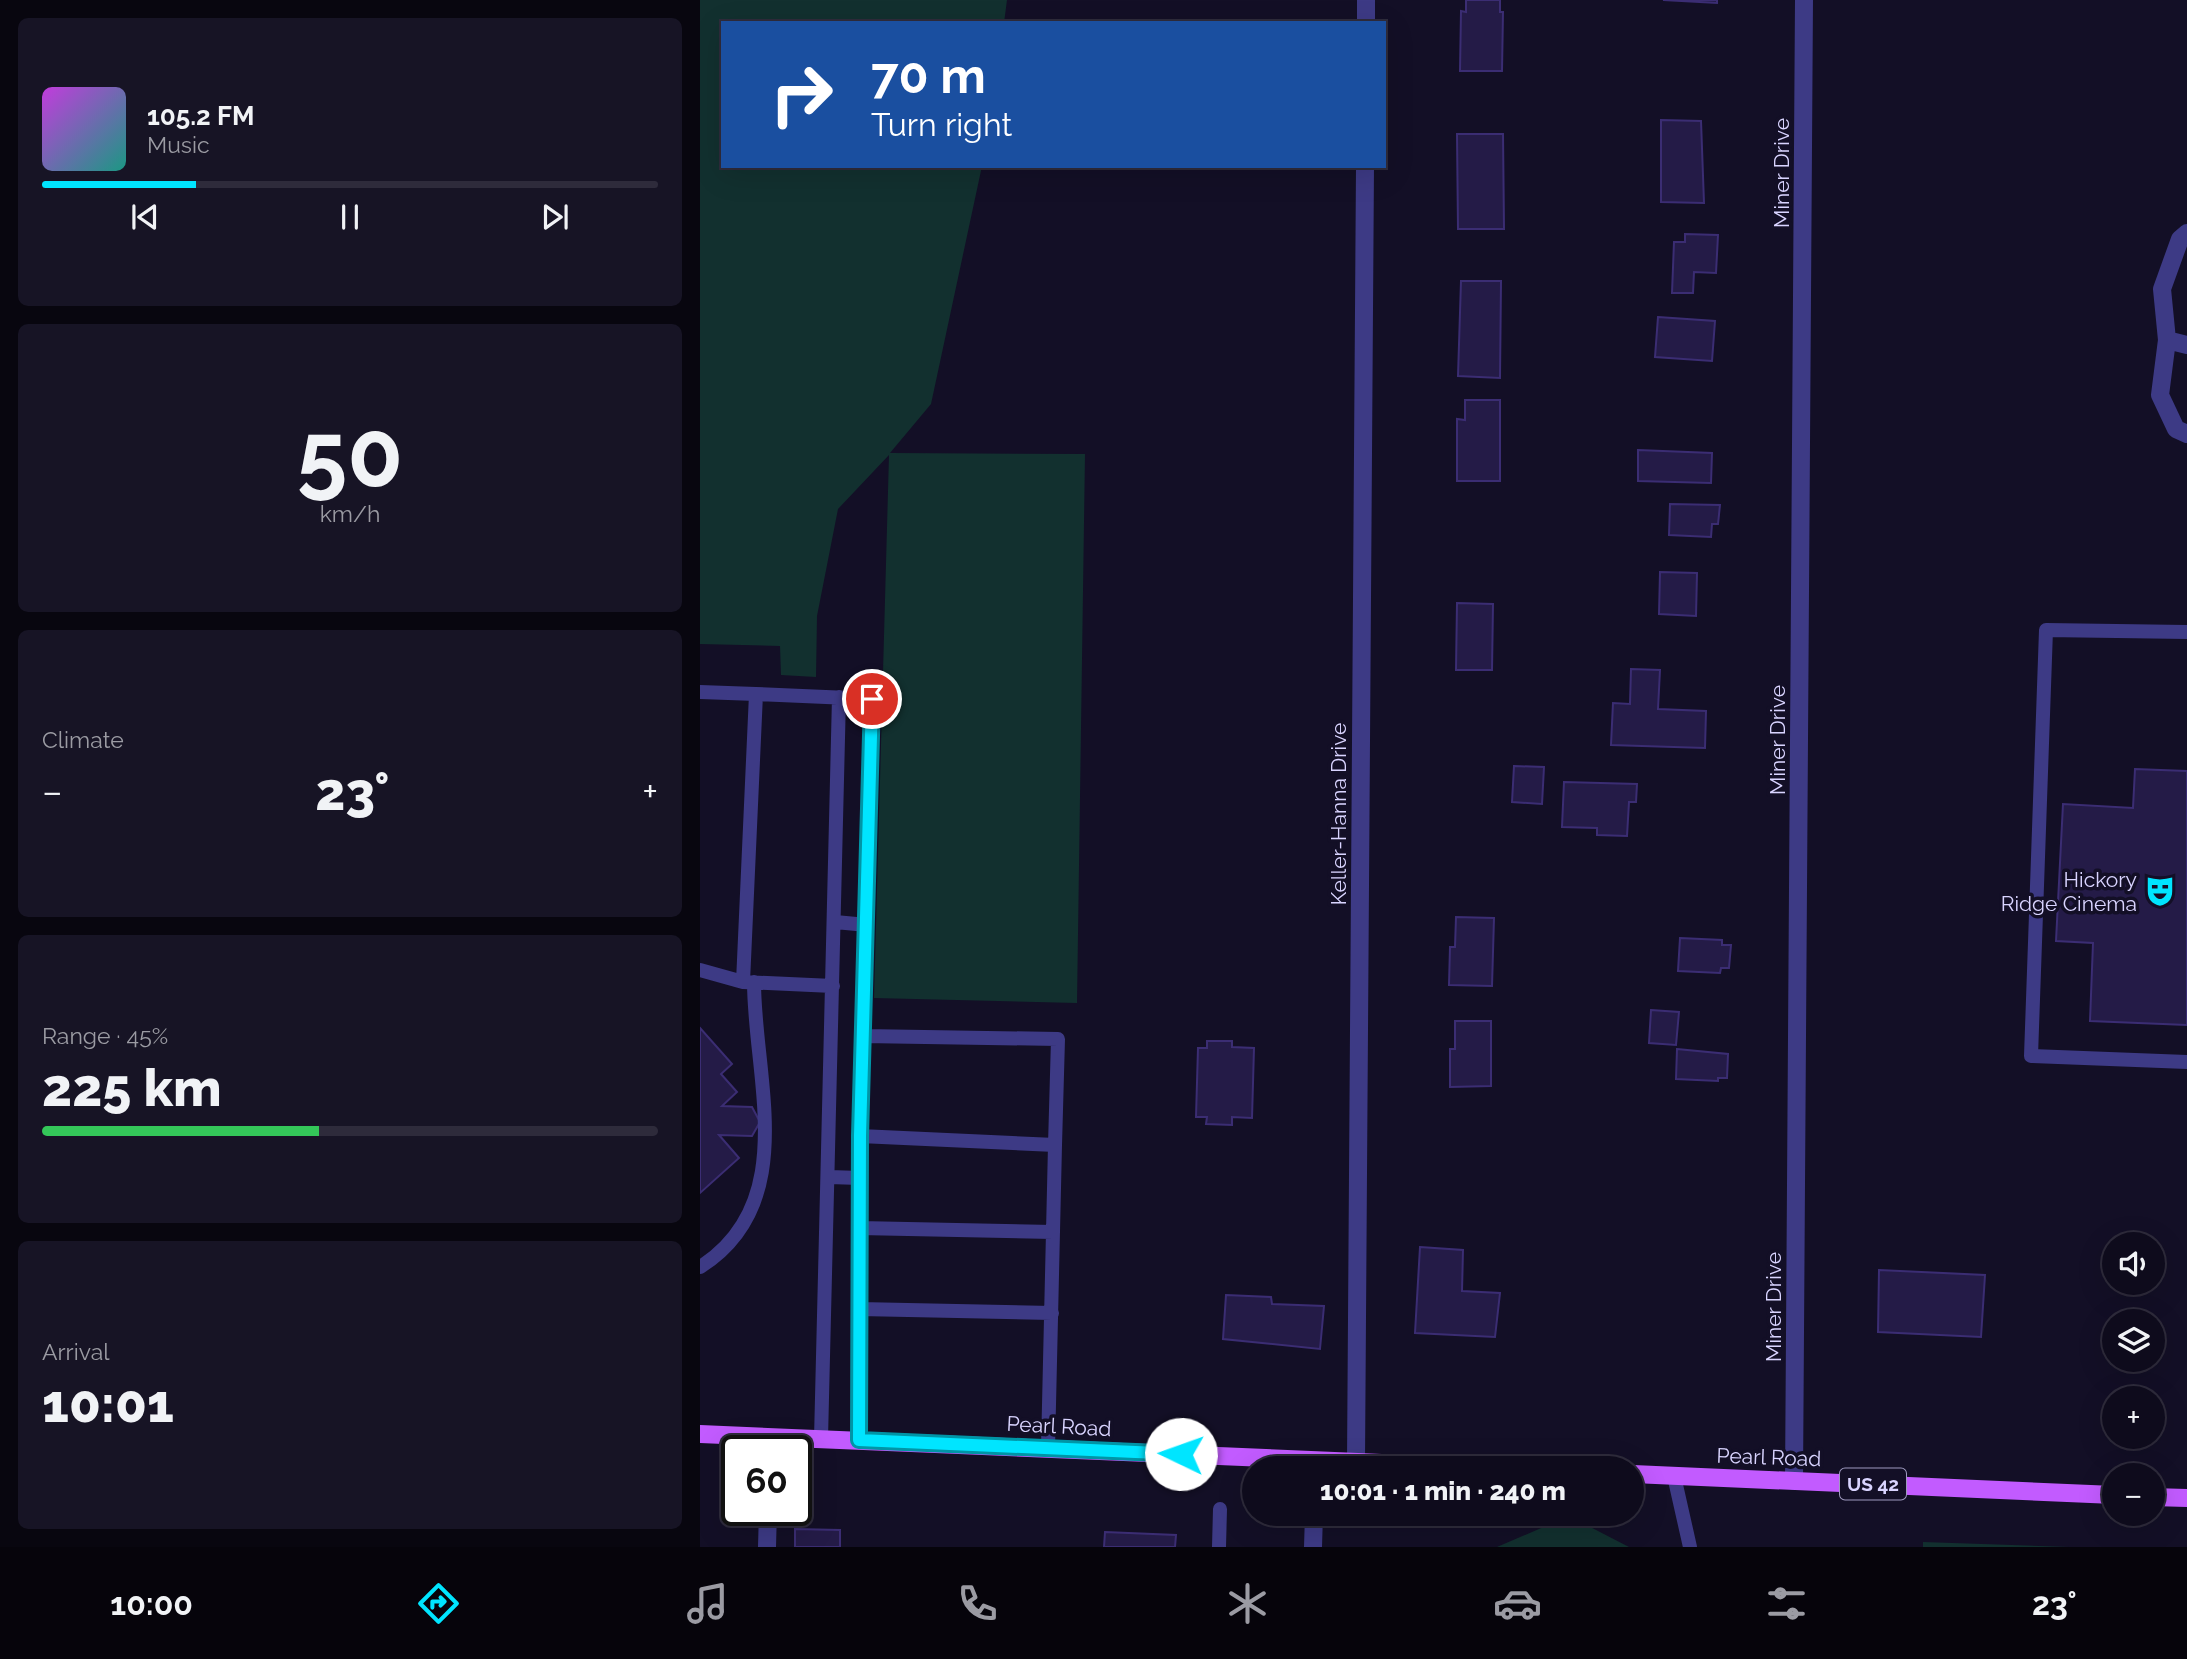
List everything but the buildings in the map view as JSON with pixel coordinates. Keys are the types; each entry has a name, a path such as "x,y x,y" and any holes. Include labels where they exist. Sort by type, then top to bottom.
{"main road":[{"name":"Pearl Road","path":"700,1434 721,1437"},
{"name":"Pearl Road","path":"812,1440 1048,1448 1242,1460"},
{"name":"Pearl Road","path":"1644,1475 2102,1494"},
{"path":"2165,1498 2187,1499"}],"street":[{"path":"1366,0 1366,21"},
{"name":"Miner Drive","path":"1794,1481 1804,0"},
{"name":"Keller-Hanna Drive","path":"1356,1456 1365,168"},
{"path":"2187,233 2180,239 2162,289 2167,340 2161,395 2176,429 2187,434"},
{"path":"2167,340 2187,345"},
{"path":"767,1547 768,1526"},
{"path":"1313,1547 1314,1526"}],"lane":[{"path":"2187,632 2046,630 2031,1056 2187,1062"},
{"path":"700,692 872,699 860,1136 859,1440"},
{"path":"700,1267 718,1256 739,1228 757,1194 764,1165 767,1130 748,982 756,694"},
{"path":"821,1439 839,697"},
{"path":"835,922 867,925"},
{"path":"700,970 748,982 833,986"},
{"path":"863,1035 1058,1039 1048,1448"},
{"path":"860,1136 1055,1145"},
{"path":"828,1177 860,1178"},
{"path":"859,1228 1053,1232"},
{"path":"859,1309 1052,1313"},
{"path":"1674,1476 1690,1547"},
{"path":"1219,1547 1220,1509"}],"green space":[{"path":"700,0 1007,0 1004,21 721,21 721,168 982,168 931,404 890,453 1085,454 1077,1003 874,998 889,455 838,509 817,616 816,677 781,675 780,646 700,644"},
{"path":"1546,1526 1588,1526 1629,1547 1497,1547"},
{"path":"1923,1542 2069,1547 1923,1547"}],"place":[{"name":"Hickory Ridge Cinema","path":"2160,891"}],"route":[{"path":"872,699 872,796 860,1136 859,1440 1181,1454"}]}
